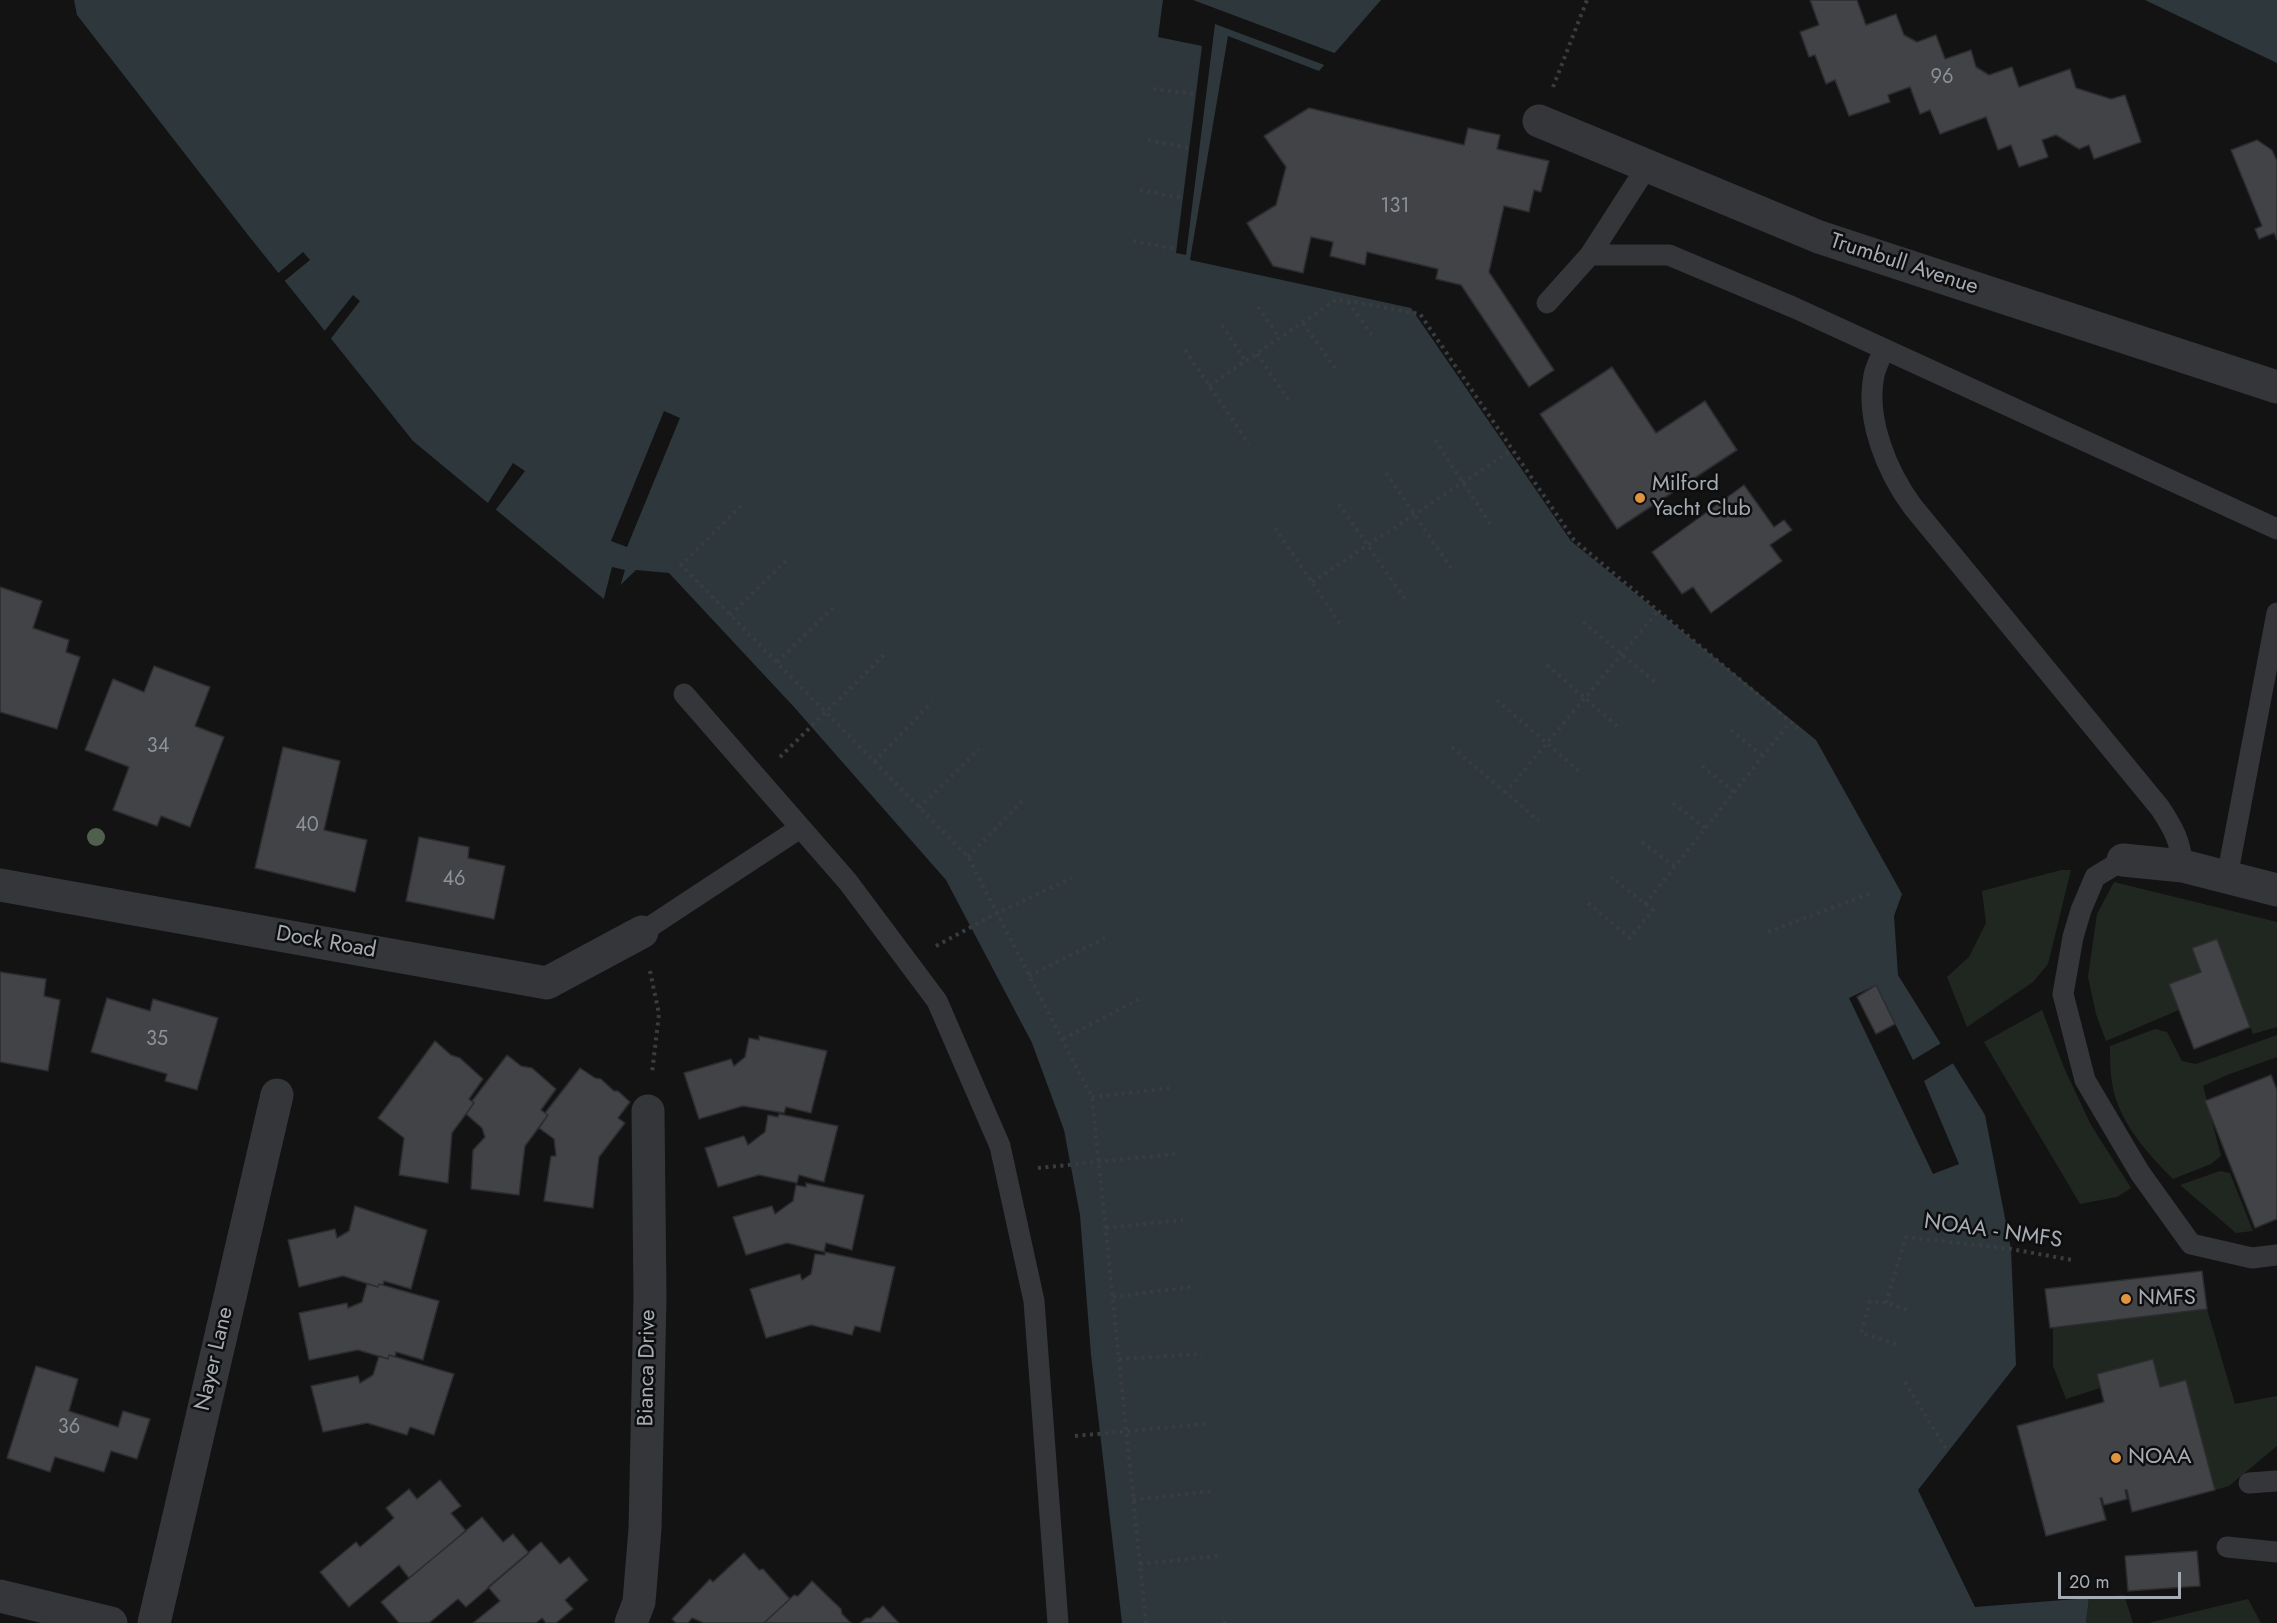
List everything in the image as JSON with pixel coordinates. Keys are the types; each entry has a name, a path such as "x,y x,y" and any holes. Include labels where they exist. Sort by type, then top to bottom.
{"street":[{"name":"Trumbull Avenue","path":"1539,121 1820,237 2277,387"},
{"path":"2123,860 2183,866 2277,890"},
{"name":"Dock Road","path":"0,885 546,983 642,932"},
{"name":"Nayer Lane","path":"154,1623 277,1095"},
{"name":"Bianca Drive","path":"631,1623 639,1602 645,1529 650,1298 648,1111"},
{"path":"0,1596 111,1623"}],"lane":[{"path":"1547,303 1590,255 1648,165"},
{"path":"1590,255 1668,255 1795,308 2277,529"},
{"path":"1884,349 1874,373 1871,397 1882,453 1893,478 1913,507 2160,808 2173,827 2181,846 2183,866"},
{"path":"2227,877 2277,613"},
{"path":"684,694 848,882 937,1001 1000,1146 1034,1301 1058,1623"},
{"path":"642,932 800,828"},
{"path":"2123,860 2095,877 2073,937 2063,994 2085,1080 2140,1173 2191,1244 2252,1258 2277,1255"},
{"path":"2249,1483 2277,1480"},
{"path":"2227,1547 2277,1552"}],"path":[{"path":"1539,121 1587,0"},
{"path":"1153,89 1196,94"},
{"path":"1148,140 1189,148"},
{"path":"1140,190 1183,198"},
{"path":"1133,241 1176,249"},
{"path":"1209,386 1337,299 1420,314 1574,540 1801,731"},
{"path":"1348,301 1374,338"},
{"path":"1258,307 1280,338"},
{"path":"1303,323 1337,371"},
{"path":"1222,325 1246,362"},
{"path":"1185,350 1249,444"},
{"path":"1257,354 1290,402"},
{"path":"1435,440 1493,528"},
{"path":"1312,582 1512,450"},
{"path":"1386,473 1450,568"},
{"path":"1340,504 1405,599"},
{"path":"1275,528 1341,625"},
{"path":"730,615 789,558"},
{"path":"777,662 834,608"},
{"path":"1505,793 1658,611"},
{"path":"1583,622 1655,682"},
{"path":"758,779 886,653"},
{"path":"1547,665 1618,727"},
{"path":"1497,700 1580,772"},
{"path":"874,762 932,702"},
{"path":"1645,904 1790,722"},
{"path":"1731,730 1762,756"},
{"path":"1452,747 1539,821"},
{"path":"919,807 979,749"},
{"path":"1702,766 1734,792"},
{"path":"968,857 1024,799"},
{"path":"1673,803 1705,828"},
{"path":"1642,842 1674,867"},
{"path":"1588,903 1630,938 1653,910 1611,877"},
{"path":"907,962 997,913 1072,878"},
{"path":"1768,932 1871,893"},
{"path":"642,932 659,1014 648,1111"},
{"path":"1029,976 1105,938"},
{"path":"1063,1039 1139,999"},
{"path":"1092,1097 1172,1088"},
{"path":"1006,1170 1174,1154"},
{"path":"1106,1228 1183,1220"},
{"name":"NOAA - NMFS","path":"1886,1303 1906,1236 2011,1249 2073,1260"},
{"path":"1113,1297 1191,1287"},
{"path":"1896,1344 1861,1333 1870,1302 1886,1303 1907,1310"},
{"path":"1119,1359 1202,1354"},
{"path":"1905,1382 1948,1452"},
{"path":"1045,1438 1206,1424"},
{"path":"1133,1500 1213,1491"},
{"path":"1140,1564 1218,1556"}],"shaded area":[{"path":"74,0 1381,0 1319,71 1228,36 1190,260 1411,308 1571,541 1816,740 1902,894 1894,916 1898,975 1985,1115 2011,1249 2016,1365 1918,1490 1975,1607 2089,1598 2086,1623 1122,1623 1091,1355 1080,1215 1064,1130 1032,1043 946,880 794,707 669,573 636,570 605,600 413,441 248,235 77,15"},
{"path":"2145,0 2277,0 2277,63"},
{"path":"2061,870 2071,870 2048,964 2033,982 1967,1027 1947,977 1969,957 1986,923 1982,891"},
{"path":"2114,882 2277,922 2277,1027 2253,1034 2217,939 2193,948 2204,973 2169,984 2179,1010 2106,1041 2096,1014 2088,977 2097,914"},
{"path":"2042,1010 2065,1070 2091,1125 2131,1188 2117,1197 2080,1204 1984,1042"},
{"path":"2155,1029 2167,1032 2182,1061 2196,1064 2277,1035 2277,1057 2203,1086 2221,1156 2211,1164 2173,1179 2153,1158 2127,1123 2115,1097 2111,1078 2110,1046"},
{"path":"2220,1171 2230,1173 2253,1231 2236,1233 2180,1185"},
{"path":"2207,1309 2235,1404 2277,1396 2277,1446 2229,1486 2215,1490 2186,1380 2160,1387 2152,1359 2097,1374 2100,1388 2066,1399 2053,1366 2053,1328"},
{"path":"2124,1595 2133,1623 2086,1623 2089,1598"},
{"path":"2248,1599 2261,1623 2148,1623"}],"pier":[{"path":"1163,0 1193,0 1337,54 1327,66 1215,24 1186,255 1176,253 1202,46 1158,37"},
{"path":"303,252 310,260 282,283 276,275"},
{"path":"353,295 360,301 329,341 323,333"},
{"path":"664,411 680,418 627,547 611,541"},
{"path":"513,463 525,471 494,512 486,506"},
{"path":"612,567 625,570 619,590 604,603 603,602"},
{"path":"1876,985 1913,1060 1943,1042 1955,1062 1924,1081 1959,1164 1933,1174 1849,998"}],"building":[{"path":"1810,0 1857,0 1866,25 1896,14 1904,35 1917,42 1936,35 1945,59 1971,50 1976,67 1989,75 2012,67 2019,87 2070,69 2076,88 2111,99 2125,95 2141,142 2094,159 2089,145 2079,149 2056,135 2042,140 2048,157 2019,167 2011,145 1998,150 1986,117 1940,134 1930,110 1920,114 1910,87 1888,95 1890,102 1849,116 1835,80 1826,84 1815,55 1809,57 1800,32 1819,25"},
{"path":"1309,108 1464,145 1468,128 1500,135 1497,149 1549,161 1541,192 1534,190 1529,212 1504,206 1489,272 1554,370 1529,387 1461,285 1436,279 1438,269 1367,252 1365,265 1330,256 1333,242 1311,237 1303,273 1273,266 1247,223 1276,205 1286,167 1264,136"},
{"path":"2257,140 2272,150 2277,161 2277,240 2274,233 2259,239 2255,229 2262,226 2231,150"},
{"name":"Milford Yacht Club","path":"1612,367 1656,433 1705,401 1737,450 1617,529 1540,414"},
{"path":"1744,485 1774,527 1784,520 1792,530 1770,545 1782,561 1711,613 1693,587 1682,594 1652,552"},
{"path":"0,587 42,601 33,628 69,640 66,652 80,657 57,729 0,712"},
{"path":"154,666 210,687 195,726 224,737 190,827 161,816 157,826 113,810 129,767 85,750 113,679 144,692"},
{"path":"283,747 340,761 324,830 367,840 355,892 255,868"},
{"path":"419,837 469,847 468,858 505,866 494,919 406,901"},
{"path":"2217,939 2250,1027 2194,1049 2169,984 2201,972 2192,948"},
{"path":"0,972 46,979 44,996 60,1000 48,1071 0,1062"},
{"path":"1876,985 1895,1024 1876,1034 1857,997"},
{"path":"107,998 150,1011 153,999 218,1018 197,1090 165,1081 167,1074 91,1052"},
{"path":"759,1036 827,1051 811,1113 786,1107 784,1113 743,1106 699,1119 684,1073 731,1059 734,1066 745,1057 749,1038 759,1040"},
{"path":"435,1041 451,1055 460,1058 483,1079 469,1099 474,1103 452,1133 448,1183 399,1175 404,1138 378,1118"},
{"path":"507,1055 521,1066 532,1068 556,1089 541,1110 548,1115 525,1146 519,1195 471,1189 473,1150 485,1137 482,1128 466,1114 474,1103 472,1101"},
{"path":"580,1068 595,1078 601,1079 630,1102 618,1118 625,1123 599,1157 593,1208 544,1201 551,1156 556,1156 554,1139 539,1128 548,1115 545,1113"},
{"path":"2271,1075 2277,1090 2277,1219 2255,1228 2205,1101"},
{"path":"779,1114 838,1126 824,1182 799,1175 797,1183 759,1175 718,1187 705,1148 744,1136 748,1145 765,1132 768,1115 778,1117"},
{"path":"806,1183 864,1195 852,1250 826,1243 824,1252 787,1243 746,1255 733,1217 772,1206 775,1214 793,1201 796,1185 806,1187"},
{"path":"355,1206 427,1230 411,1289 384,1281 383,1285 379,1284 378,1287 343,1276 299,1287 288,1240 335,1229 337,1238 349,1231"},
{"path":"825,1252 895,1267 880,1332 855,1326 852,1335 811,1325 766,1338 750,1289 800,1274 802,1280 811,1274 815,1254 825,1255"},
{"name":"NMFS","path":"2202,1271 2207,1309 2050,1328 2045,1289"},
{"path":"367,1284 378,1287 379,1284 439,1301 423,1360 396,1352 395,1357 389,1355 388,1359 358,1350 309,1360 299,1313 347,1303 348,1308 362,1302"},
{"path":"389,1355 454,1374 434,1435 410,1427 407,1435 367,1423 323,1432 311,1386 358,1376 360,1383 373,1375 379,1356 388,1359"},
{"name":"NOAA","path":"2153,1359 2160,1387 2186,1380 2215,1490 2132,1512 2127,1490 2125,1490 2127,1499 2104,1505 2100,1498 2106,1520 2046,1536 2017,1426 2104,1402 2097,1374"},
{"path":"36,1366 78,1379 69,1411 118,1427 123,1411 150,1419 137,1459 111,1451 104,1472 55,1457 50,1472 7,1458"},
{"path":"440,1480 461,1506 451,1513 466,1531 409,1578 399,1565 349,1607 320,1572 356,1542 360,1547 394,1518 386,1508 409,1489 417,1499"},
{"path":"482,1517 503,1542 513,1534 529,1553 466,1607 458,1599 429,1623 399,1623 381,1602"},
{"path":"541,1542 560,1564 569,1557 588,1580 565,1600 573,1609 556,1623 546,1623 542,1618 536,1623 473,1623 500,1601 488,1587"},
{"path":"2197,1551 2200,1586 2128,1591 2125,1556"},
{"path":"744,1553 759,1570 763,1569 790,1599 764,1623 704,1623 692,1618 688,1623 676,1623 672,1619 710,1579 713,1582"},
{"path":"812,1581 841,1609 842,1614 851,1623 764,1623 794,1595 798,1596"},
{"path":"883,1606 899,1623 860,1623 866,1618 871,1618"}],"place":[{"name":"Milford Yacht Club","path":"1640,498"},
{"name":"NMFS","path":"2126,1299"},
{"name":"NOAA","path":"2116,1458"}]}
